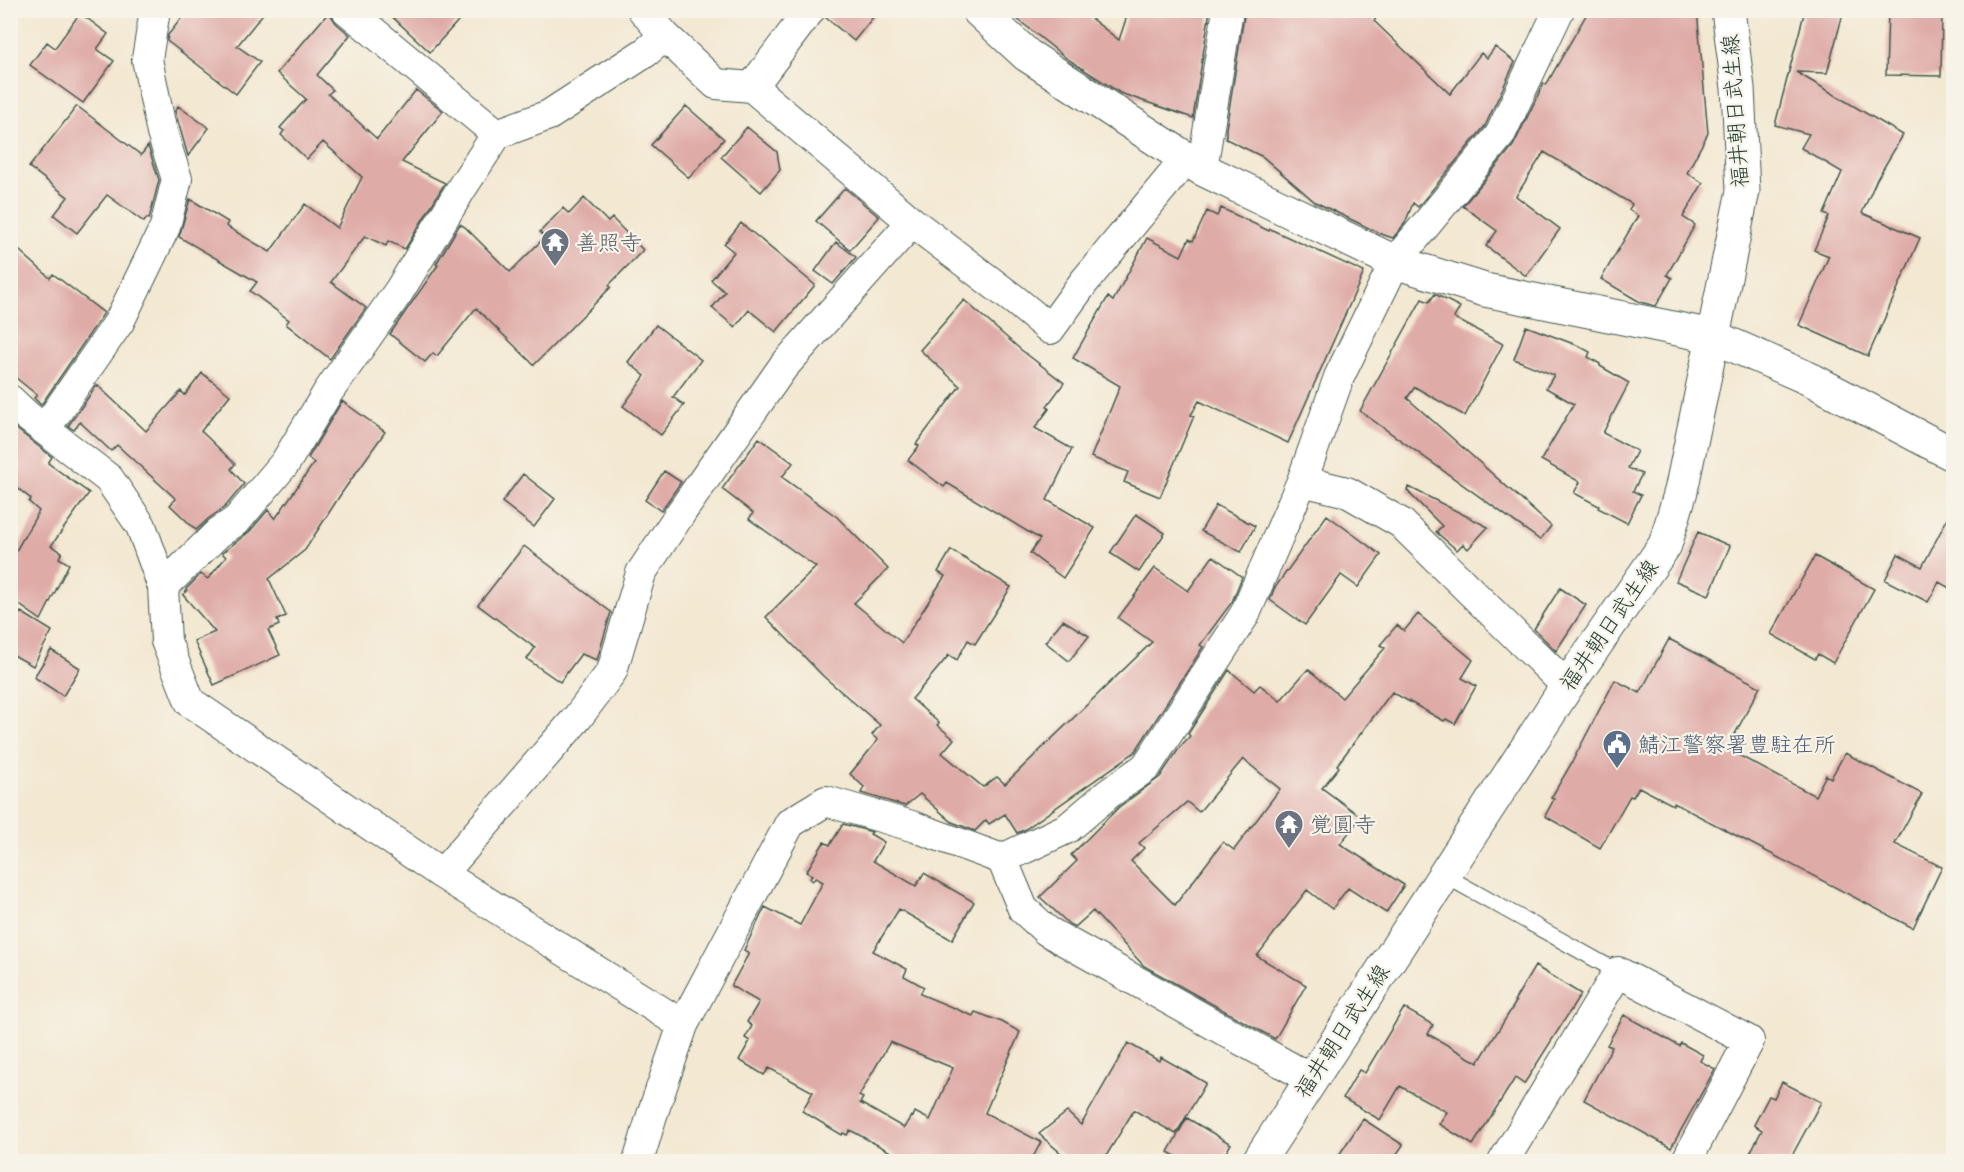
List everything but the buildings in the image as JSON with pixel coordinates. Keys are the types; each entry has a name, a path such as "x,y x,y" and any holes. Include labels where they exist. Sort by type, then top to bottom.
{"main road":[{"path":"978,10 1027,55 1194,164 1395,262 1485,290 1712,336 1812,380 1953,455"},
{"name":"福井朝日武生線","path":"1258,1161 1567,686 1665,545 1681,491 1743,191 1738,88 1728,10"}],"street":[{"path":"45,429 119,322 165,227 177,179 162,133 147,59 155,10"},
{"path":"347,10 497,134"},
{"path":"643,10 665,36 716,84 752,87 912,222 1050,329 1084,282 1194,164 1228,10"},
{"path":"752,87 810,10"},
{"path":"638,1161 683,1025 789,823 826,801 915,827 1002,859 1068,828 1108,794 1146,767 1245,614 1302,481 1339,377 1395,262 1500,135 1559,10"},
{"path":"163,587 218,533 237,520 285,463 328,392 399,291 497,134 549,115 646,52 665,36"},
{"path":"442,874 579,717 612,671 641,573 783,367 912,222"},
{"path":"10,400 27,416 109,479 141,526 163,587 166,641 190,702 442,874 683,1025"},
{"path":"1302,481 1347,492 1401,523 1567,686"},
{"path":"1002,859 1023,909 1047,932 1311,1079"},
{"path":"1503,1161 1618,972 1749,1041 1686,1161"}],"lane":[{"path":"1444,876 1618,972"}],"place":[{"name":"善照寺","path":"555,268"},
{"name":"鯖江警察署豊駐在所","path":"1617,770"},
{"name":"覚圓寺","path":"1289,850"}]}
